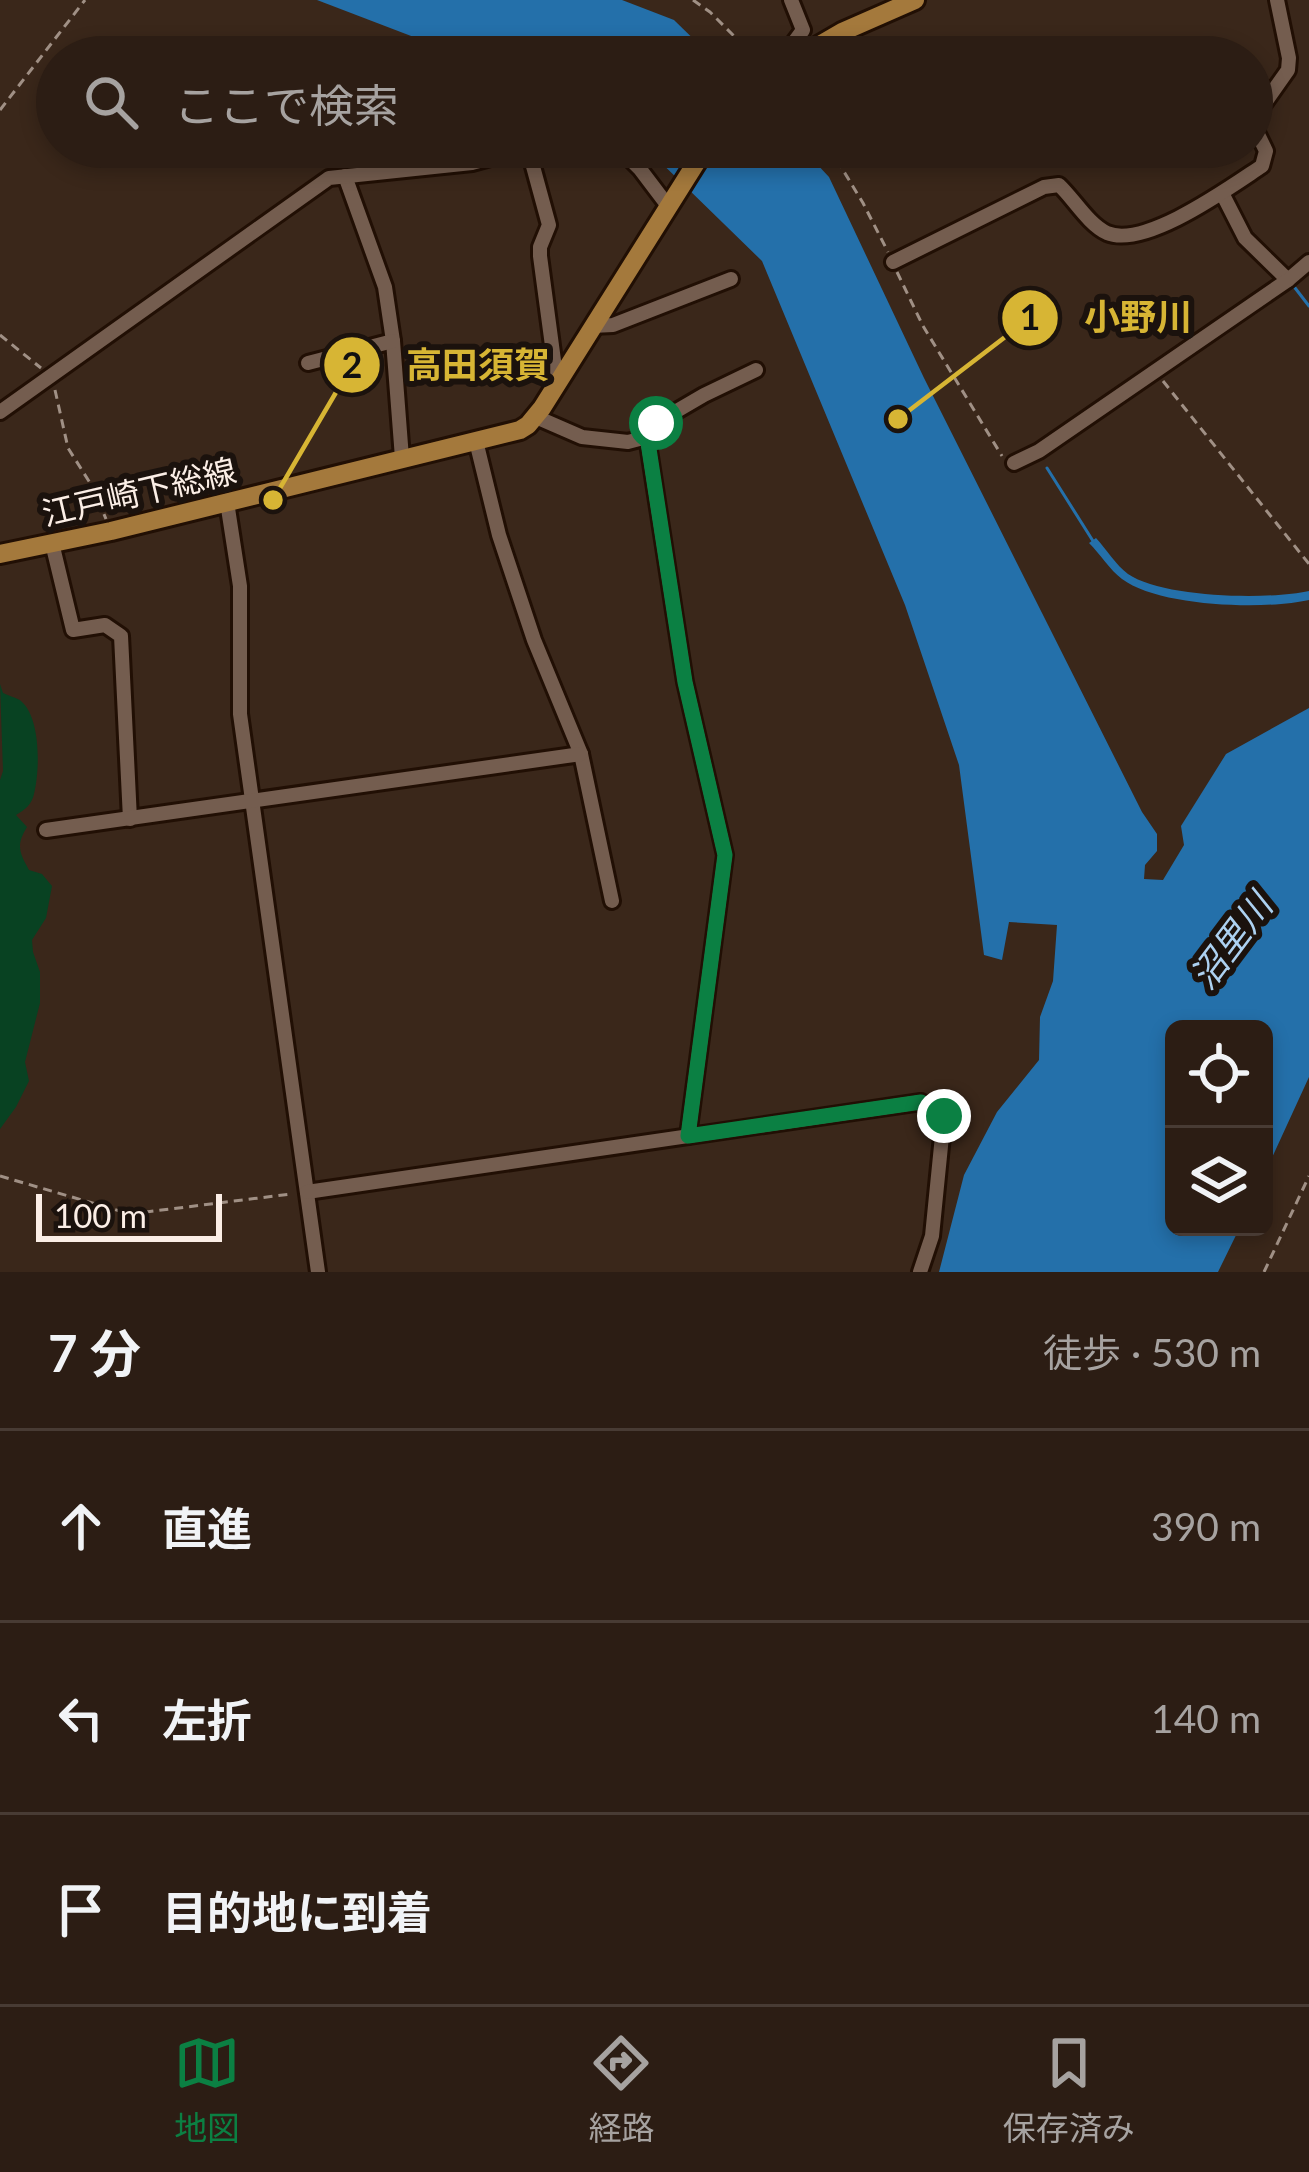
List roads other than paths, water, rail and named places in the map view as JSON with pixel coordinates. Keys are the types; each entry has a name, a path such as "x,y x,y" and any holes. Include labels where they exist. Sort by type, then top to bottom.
{"main road":[{"path":"835,36 884,6 915,0"},
{"path":"536,417 692,168"},
{"name":"江戸崎下総線","path":"0,554 520,430 536,417"}],"street":[{"path":"790,0 802,30 798,36"},
{"path":"1273,91 1288,70 1289,58 1277,0"},
{"path":"0,412 329,178 423,168"},
{"path":"534,168 549,225 540,256 557,383"},
{"path":"639,168 670,202"},
{"path":"893,262 1044,187 1059,185 1110,235 1150,232 1259,168"},
{"path":"345,176 385,287 402,458"},
{"path":"1222,193 1246,238 1288,280"},
{"path":"1014,463 1039,451 1309,262"},
{"path":"592,326 613,325 731,279"},
{"path":"308,363 393,341"},
{"path":"536,417 582,437 628,442 647,436 656,423 756,370"},
{"path":"647,436 685,682 725,855 688,1136"},
{"path":"476,441 526,619 580,754 612,901"},
{"path":"227,502 241,606 240,714 318,1272"},
{"path":"52,543 74,630 105,625 121,636 130,819"},
{"path":"46,830 580,754"},
{"path":"307,1192 921,1102 944,1116 932,1236 920,1272"}],"water":[{"path":"317,0 622,0 674,20 690,36 411,36"},
{"name":"沼里川","path":"667,168 821,168 829,177 924,378 1157,834 1157,851 1145,865 1144,879 1163,880 1184,845 1181,826 1226,754 1309,708 1309,1077 1273,1155 1273,1020 1165,1020 1165,1236 1236,1236 1218,1272 939,1272 964,1175 997,1112 1039,1060 1040,1017 1053,981 1057,925 1009,922 1002,960 984,955 959,765 905,605 762,261"},
{"path":"1096,538 1128,574 1144,582 1216,595 1309,591 1309,600 1240,605 1161,596 1118,575 1089,543"}],"waterway":[{"path":"1292,284 1309,306"},
{"path":"1047,468 1093,541"}],"place":[{"name":"小野川","path":"898,419"},
{"name":"高田須賀","path":"273,500"}]}
